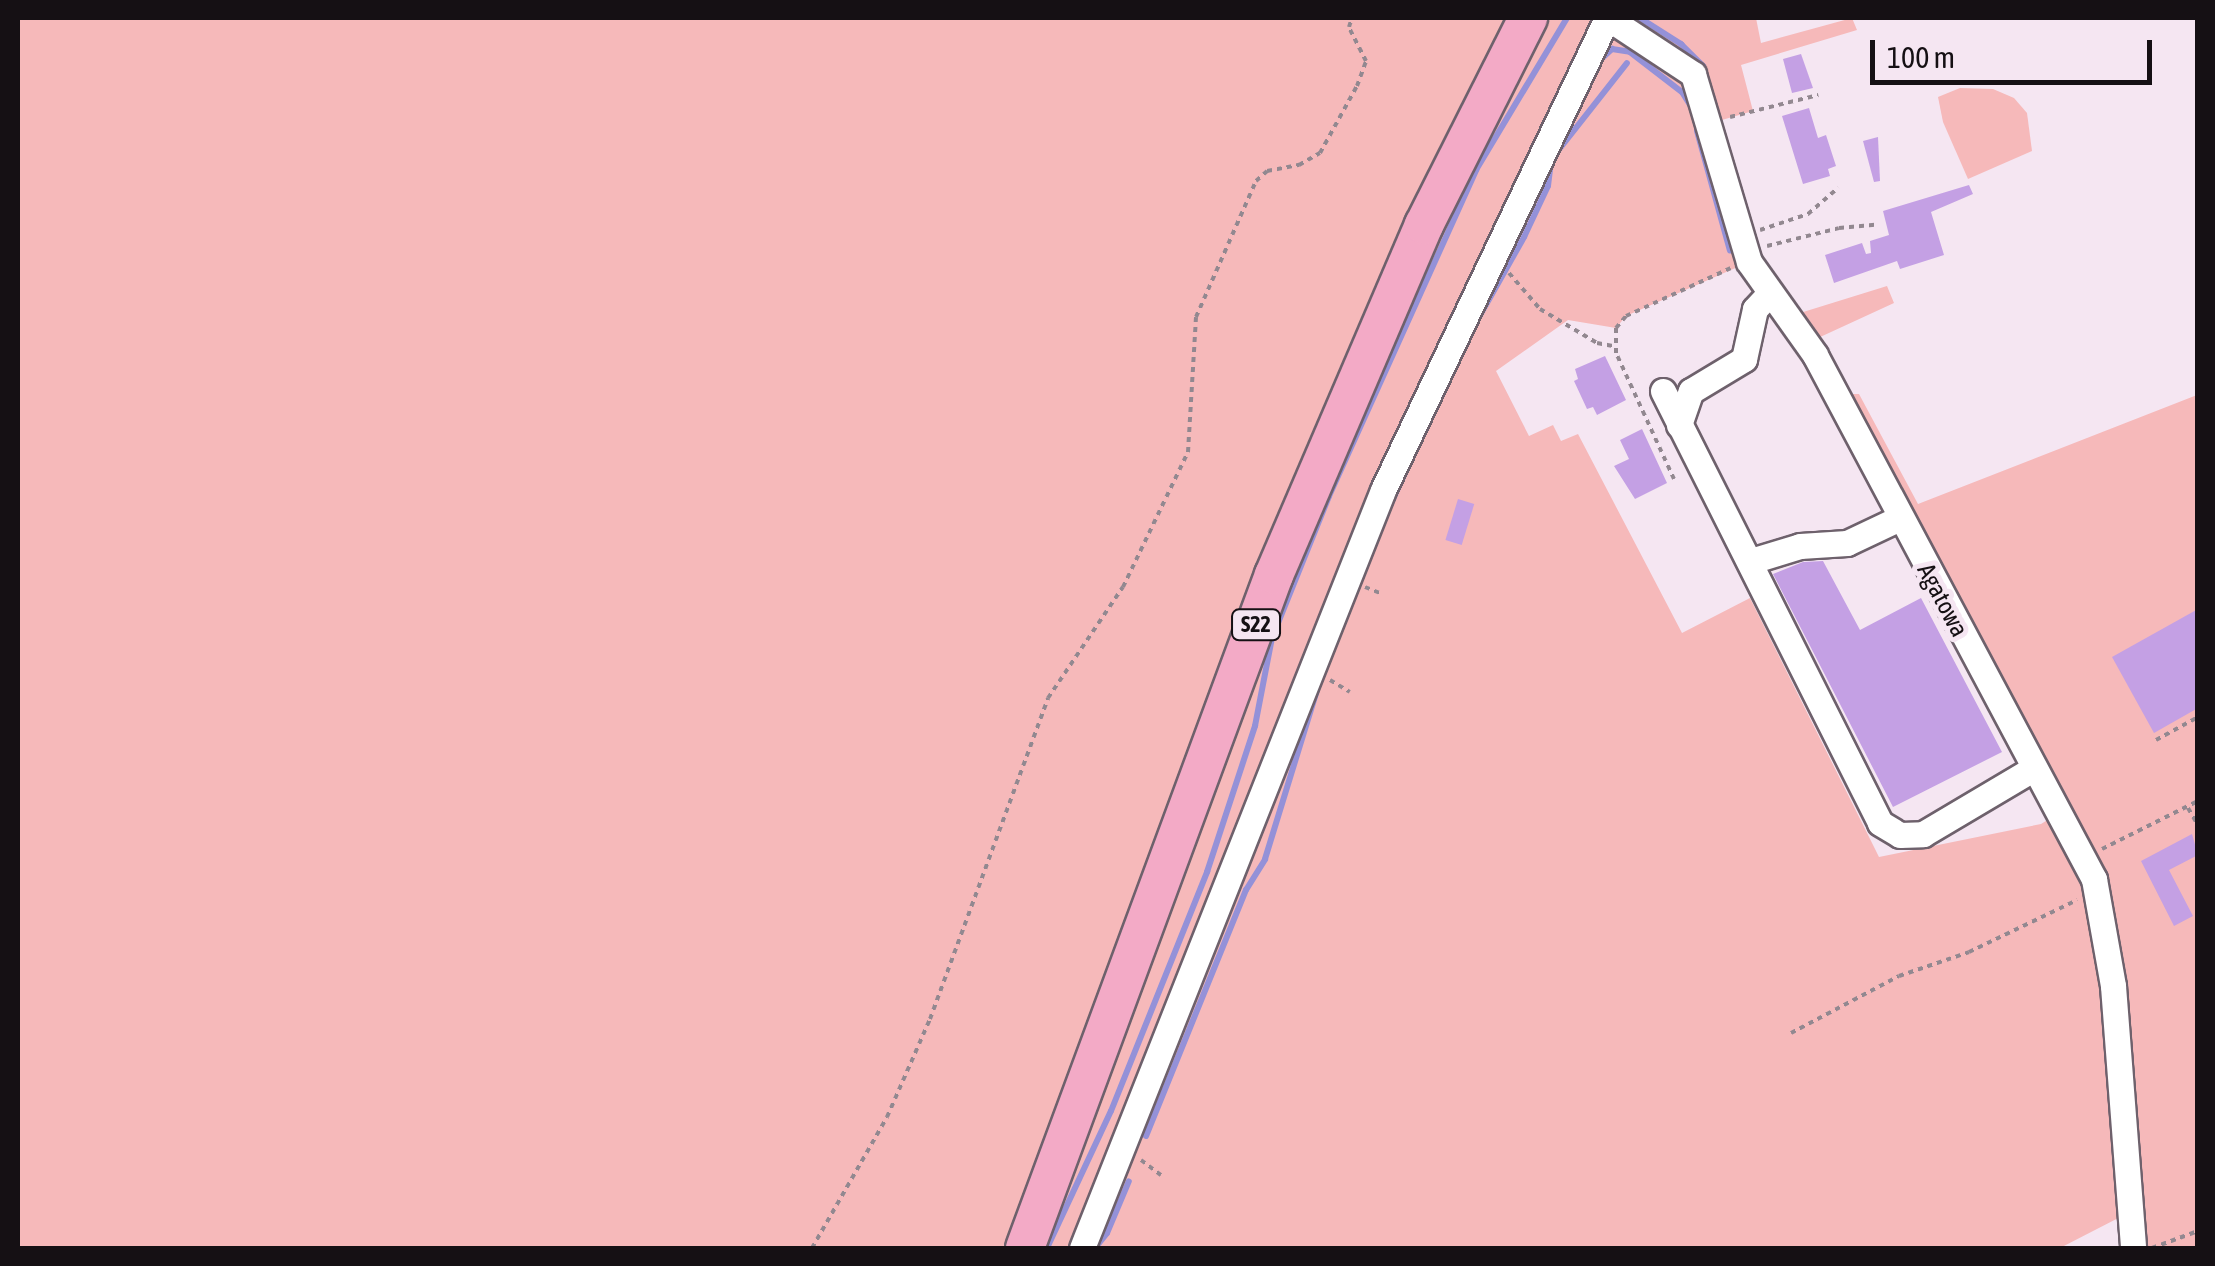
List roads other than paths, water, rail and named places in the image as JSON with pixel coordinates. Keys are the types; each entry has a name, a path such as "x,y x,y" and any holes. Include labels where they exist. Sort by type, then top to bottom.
{"highway":[{"name":"S22","path":"1025,1248 1288,540 1424,225 1528,18"}],"street":[{"name":"Agatowa","path":"1607,18 1689,69 1744,251 1752,306 1815,355 2084,858 2098,892 2113,986 2132,1246"},
{"path":"1082,1248 1124,1152 1383,490 1607,18"},
{"path":"1679,425 1691,391 1744,359 1752,306"},
{"path":"1662,391 1751,561 1868,803 1886,829 1900,835 1923,834 2034,768"},
{"path":"1751,561 1800,546 1858,540 1900,518"}],"waterway":[{"path":"1047,1248 1111,1111 1207,872 1255,726 1272,638 1329,496 1476,170 1567,18"},
{"path":"1640,18 1681,44 1703,66"},
{"path":"1599,61 1612,49 1630,52 1682,92 1690,105"},
{"path":"1557,152 1627,63"},
{"path":"1697,131 1730,251"},
{"path":"1479,317 1548,186 1551,163"},
{"path":"1387,512 1415,451"},
{"path":"1146,1136 1246,890 1265,859 1317,690"},
{"path":"1095,1248 1107,1233 1129,1181"}]}
